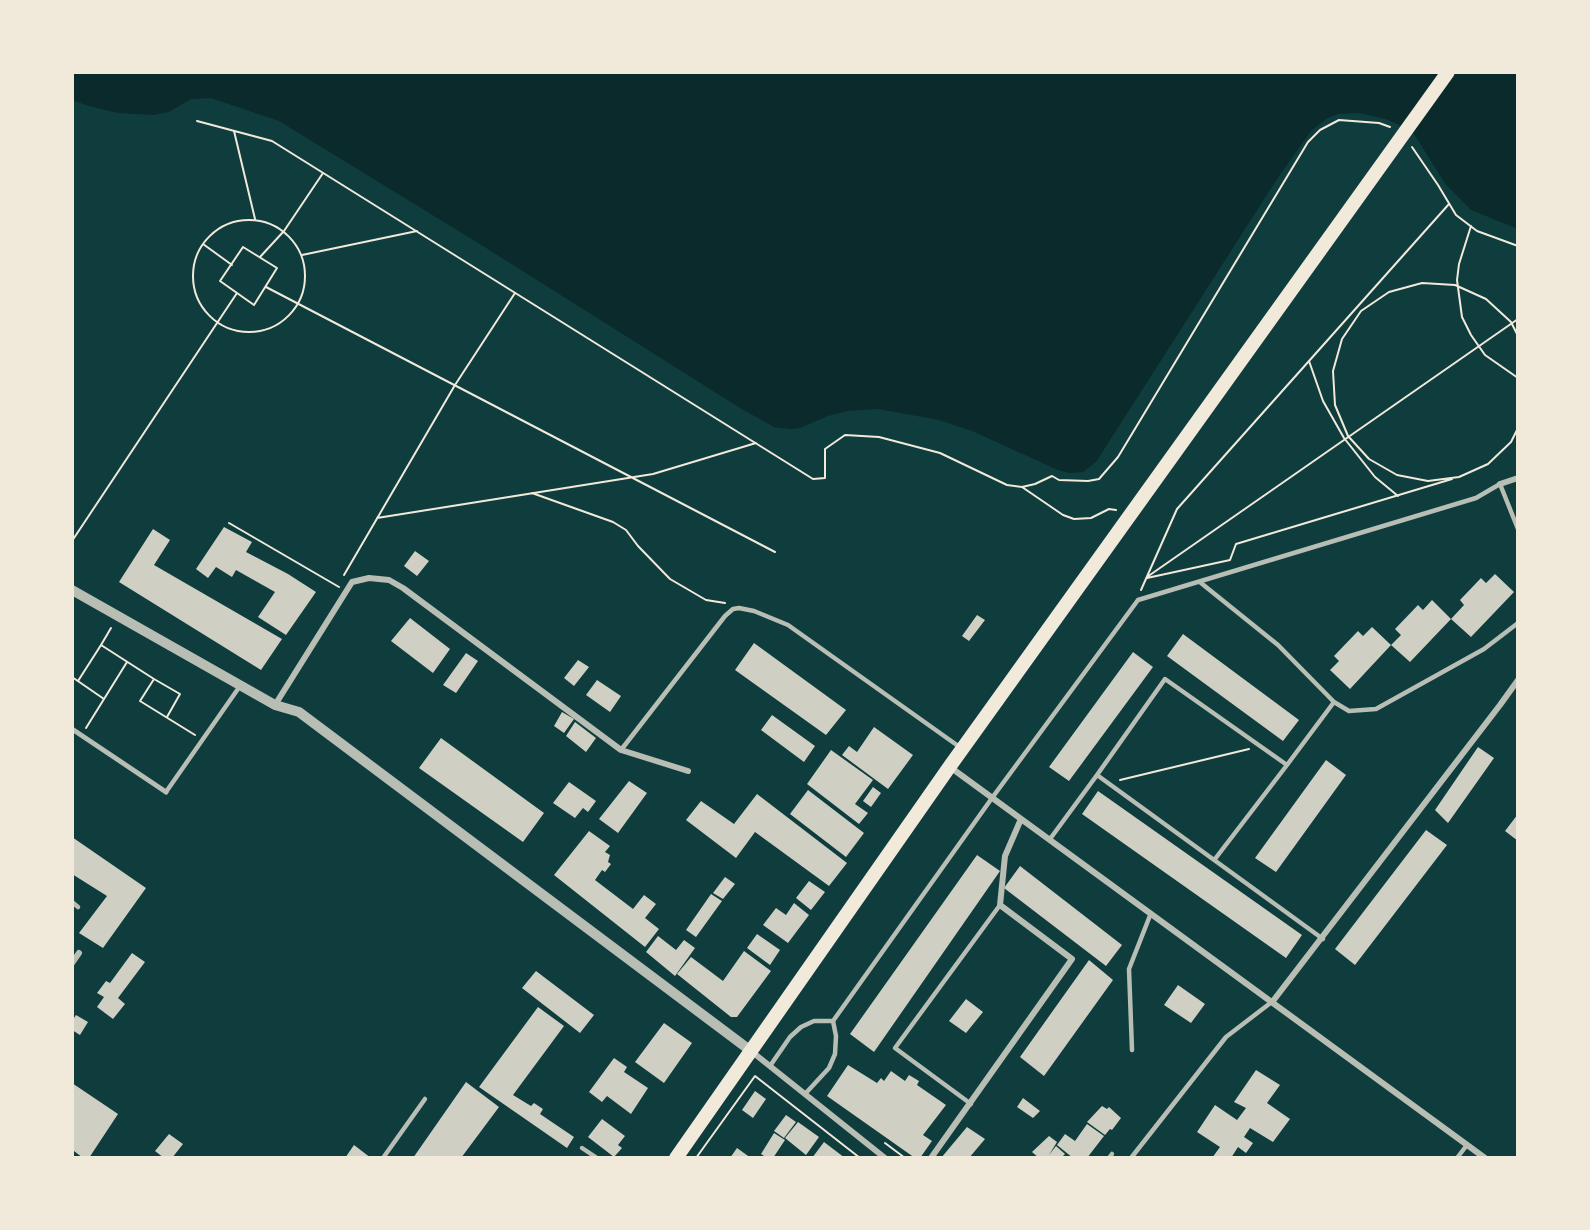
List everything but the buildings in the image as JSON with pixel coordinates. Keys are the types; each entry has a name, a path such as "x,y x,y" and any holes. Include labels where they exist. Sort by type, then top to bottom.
{"main road":[{"path":"676,1158 962,749 1448,72"}],"street":[{"path":"1500,483 1518,478"},
{"path":"274,705 352,582 369,578 389,580 404,588 621,750 688,771"},
{"path":"72,590 274,705 299,712 751,1051 885,1158"},
{"path":"1273,1001 1323,939 1518,680"},
{"path":"72,729 166,792"},
{"path":"950,766 1485,1158"},
{"path":"931,1158 1072,959 1000,905 1005,856 1021,819"},
{"path":"72,963 79,953"}],"lane":[{"path":"832,1021 1138,600 1201,583 1476,498 1500,483 1518,529"},
{"path":"1201,583 1278,645 1334,702 1349,711 1376,709 1484,649 1518,623"},
{"path":"621,750 724,616 736,609 754,610 788,625 962,749"},
{"path":"1050,839 1165,679 1287,765"},
{"path":"166,792 241,686"},
{"path":"1215,859 1334,702"},
{"path":"1097,775 1323,939"},
{"path":"72,903 78,907"},
{"path":"971,1104 895,1048 1000,905"},
{"path":"1132,1050 1130,969 1151,913"},
{"path":"1131,1158 1226,1037 1273,1001"},
{"path":"770,1066 790,1037 801,1027 814,1021 832,1021"},
{"path":"806,1094 829,1068 834,1054 836,1036 832,1021"},
{"path":"384,1158 425,1099"},
{"path":"1457,1158 1467,1145"},
{"path":"582,1148 597,1158"}],"path":[{"path":"196,121 272,141 813,479 825,477 825,449 845,435 879,437 940,453 1007,485 1022,487 1052,476 1059,480 1099,479 1118,457 1297,157 1320,130 1339,120 1379,123 1393,128"},
{"path":"234,131 255,220"},
{"path":"1406,139 1456,214 1477,231 1518,246"},
{"path":"260,258 284,231 323,173"},
{"path":"1144,579 1177,509 1449,204"},
{"path":"255,220 284,231 294,242 302,255 306,280 299,304 277,326 262,331 239,331 217,323 204,310 195,293 193,275 196,257 203,244 219,228 237,221 255,220"},
{"path":"1470,226 1459,264 1458,287 1462,317 1479,346 1494,361 1518,378"},
{"path":"302,255 417,231"},
{"path":"203,244 232,264"},
{"path":"243,246 277,268 254,305 220,281 232,264 243,246"},
{"path":"1459,477 1428,481 1397,475 1369,459 1348,436 1335,405 1332,371 1342,339 1361,311 1389,292 1422,283 1458,287 1486,299 1512,324 1518,336"},
{"path":"266,287 776,552"},
{"path":"72,541 237,293"},
{"path":"343,576 454,385 515,293"},
{"path":"1144,579 1518,319"},
{"path":"1309,361 1323,401 1344,438 1375,477 1398,496"},
{"path":"1510,442 1518,428"},
{"path":"1144,579 1230,560 1236,544 1459,477 1488,464 1518,436"},
{"path":"377,518 653,474 756,443"},
{"path":"1022,487 1063,515 1074,519 1090,518 1109,509 1119,510"},
{"path":"531,493 613,522 626,530 670,579 705,600 727,604 736,609"},
{"path":"230,523 346,591"},
{"path":"78,681 112,625"},
{"path":"101,645 180,694 167,718"},
{"path":"81,735 127,662"},
{"path":"72,677 104,699"},
{"path":"154,678 140,701 203,740"},
{"path":"1108,783 1260,747"},
{"path":"696,1158 755,1076 860,1158"}],"water":[{"path":"72,72 1518,72 1518,229 1471,210 1446,185 1414,134 1399,125 1386,119 1359,113 1337,114 1326,119 1311,131 1277,179 1096,462 1083,472 1070,473 1058,470 972,431 939,420 878,409 848,411 828,416 800,428 774,427 279,121 211,98 191,99 169,112 153,115 118,113 72,100"}]}
